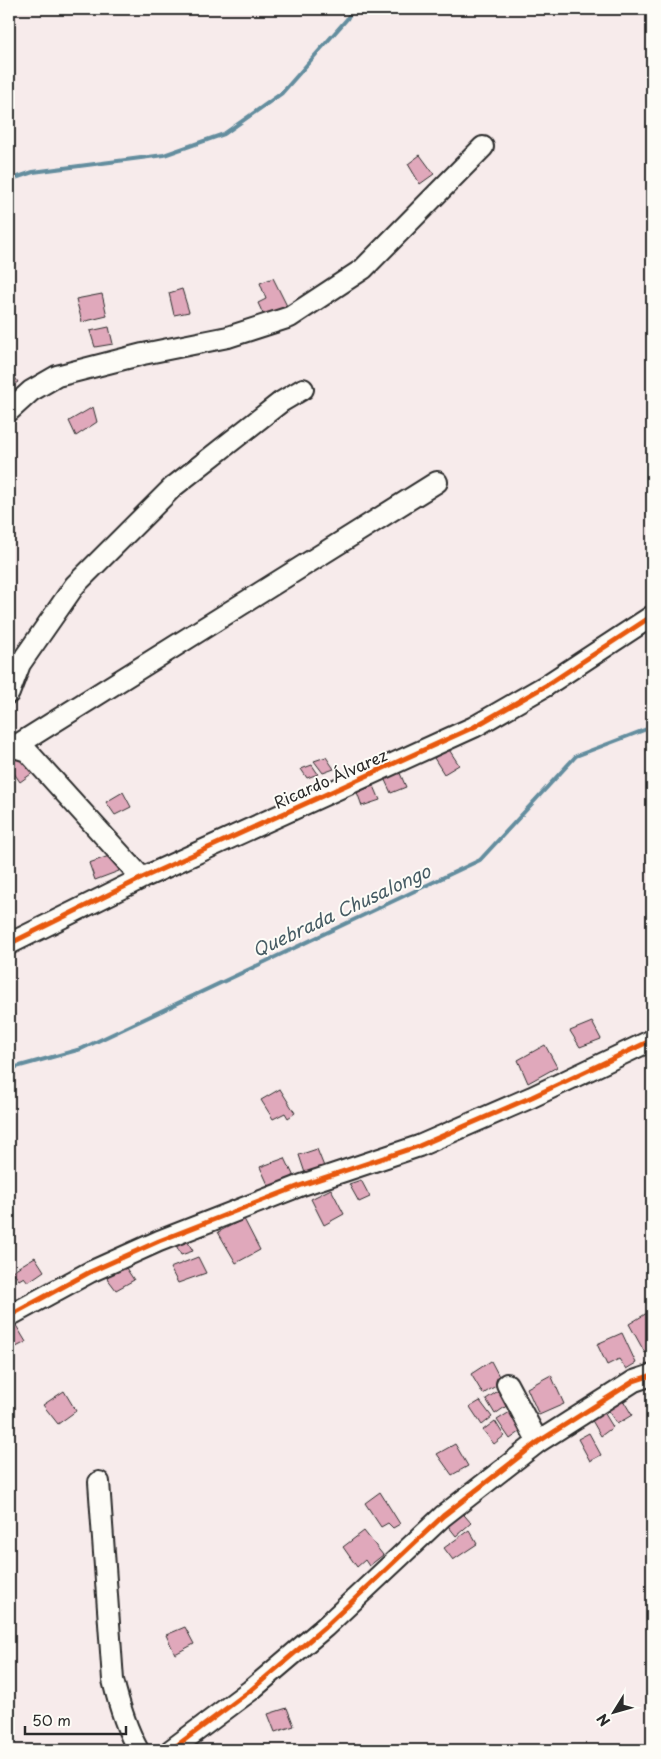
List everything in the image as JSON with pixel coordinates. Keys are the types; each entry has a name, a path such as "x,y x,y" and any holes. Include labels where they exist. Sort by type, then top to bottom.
{"street":[{"path":"9,411 31,391 57,376 143,354 228,337 290,317 363,269 483,146"},
{"path":"9,693 20,664 75,585 173,486 281,402 303,389"},
{"path":"11,748 437,482"},
{"name":"Ricardo Álvarez","path":"9,944 142,878 474,726 548,685 649,622"},
{"path":"11,748 26,751 142,878"},
{"path":"9,1316 90,1272 151,1245 302,1185 419,1146 532,1097 652,1040"},
{"path":"171,1750 251,1690 325,1627 442,1516 538,1442 634,1381 652,1375"},
{"path":"507,1384 538,1442"},
{"path":"99,1482 113,1680 119,1705 130,1735 138,1750"}],"building":[{"path":"420,155 434,174 420,184 408,164"},
{"path":"273,278 287,306 264,316 258,303 266,299 260,283"},
{"path":"182,289 189,312 174,315 169,293"},
{"path":"102,294 107,316 82,322 76,299"},
{"path":"109,327 113,344 95,347 90,331"},
{"path":"9,369 18,382 9,388"},
{"path":"93,407 97,422 76,436 69,421"},
{"path":"448,748 459,765 444,774 434,758"},
{"path":"21,750 38,769 20,782 9,766 9,759"},
{"path":"326,757 334,769 323,773 314,761"},
{"path":"312,765 318,774 307,778 301,769"},
{"path":"399,771 406,787 391,793 384,778"},
{"path":"374,786 380,800 362,806 357,792"},
{"path":"123,792 131,807 115,815 106,802"},
{"path":"112,855 119,871 95,880 89,863"},
{"path":"592,1022 601,1039 580,1047 570,1031"},
{"path":"545,1045 557,1067 528,1083 518,1060"},
{"path":"280,1089 295,1113 288,1118 285,1113 273,1119 261,1100"},
{"path":"317,1149 325,1169 306,1176 299,1155"},
{"path":"285,1158 296,1181 270,1189 260,1167"},
{"path":"361,1180 370,1197 359,1202 349,1184"},
{"path":"331,1189 344,1214 324,1225 311,1199"},
{"path":"244,1219 260,1250 236,1263 218,1232"},
{"path":"185,1237 193,1251 181,1255 174,1241"},
{"path":"35,1257 44,1271 28,1282 24,1277 19,1280 12,1271"},
{"path":"198,1257 206,1273 178,1283 170,1268"},
{"path":"122,1262 134,1280 116,1290 104,1274"},
{"path":"652,1310 652,1353 649,1349 645,1353 629,1324"},
{"path":"14,1322 26,1342 14,1348 9,1340 9,1326"},
{"path":"622,1333 636,1363 626,1369 619,1359 607,1365 597,1344"},
{"path":"491,1361 502,1382 483,1394 471,1374"},
{"path":"551,1375 564,1404 539,1415 527,1388"},
{"path":"501,1389 508,1405 495,1414 486,1399"},
{"path":"64,1391 76,1411 58,1424 43,1405"},
{"path":"620,1395 632,1415 617,1424 605,1406"},
{"path":"480,1401 492,1417 482,1425 470,1407"},
{"path":"602,1409 613,1427 601,1436 590,1417"},
{"path":"513,1410 524,1429 510,1439 497,1420"},
{"path":"495,1421 504,1436 494,1444 483,1430"},
{"path":"589,1433 601,1455 590,1461 578,1439"},
{"path":"455,1444 468,1466 452,1475 437,1454"},
{"path":"380,1492 400,1524 393,1528 388,1523 381,1527 365,1503"},
{"path":"459,1509 471,1523 456,1536 445,1522"},
{"path":"469,1530 477,1544 453,1560 444,1548"},
{"path":"364,1531 383,1555 369,1566 365,1560 357,1567 343,1547"},
{"path":"185,1627 194,1644 175,1654 166,1635"},
{"path":"287,1708 294,1726 275,1732 268,1714"}],"waterway":[{"path":"9,180 33,172 164,155 224,134 282,93 347,19 352,9"},
{"name":"Quebrada Chusalongo","path":"9,1069 81,1049 480,860 576,756 652,727"}],"cycle path":[{"path":"9,944 142,878 474,727 547,685 652,616"},
{"path":"9,1316 90,1272 159,1241 302,1185 419,1146 532,1097 652,1040"},
{"path":"171,1750 251,1690 325,1627 443,1516 538,1442 634,1381 652,1375"}]}
